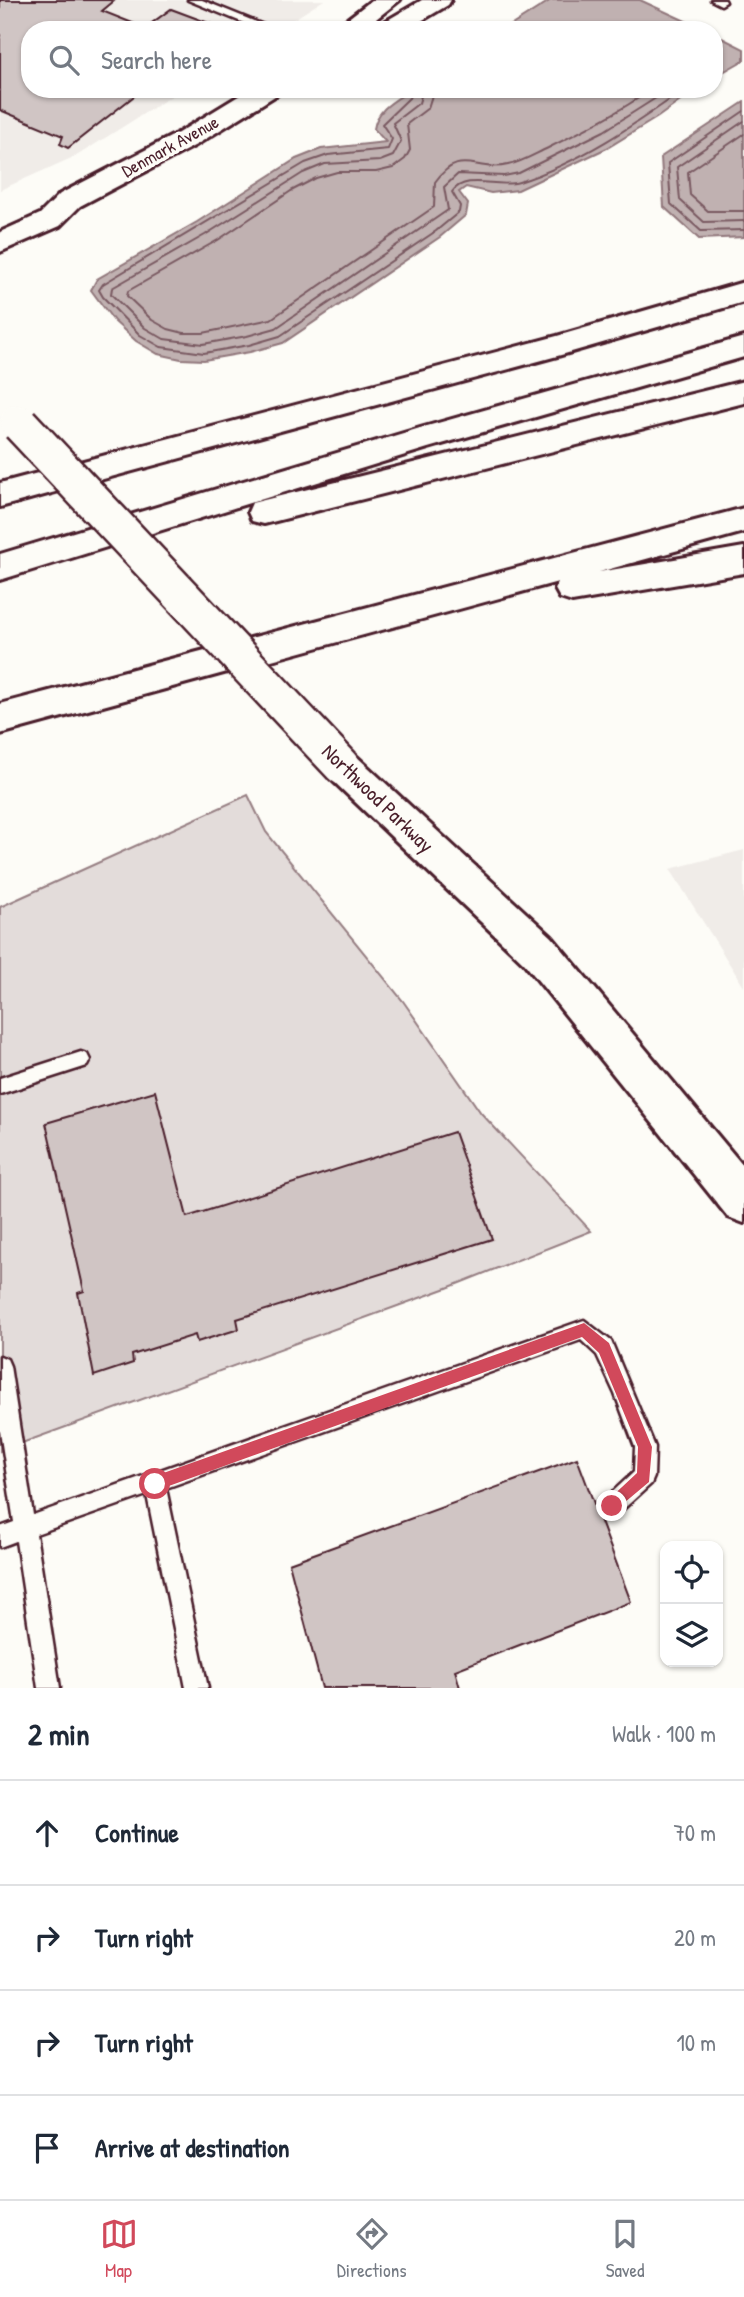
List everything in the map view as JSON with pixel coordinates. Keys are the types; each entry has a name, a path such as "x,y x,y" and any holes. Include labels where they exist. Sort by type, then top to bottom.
{"main road":[{"path":"358,21 388,0"},
{"path":"403,21 439,0"},
{"name":"Denmark Avenue","path":"0,220 32,207 70,200 187,139 254,98"},
{"name":"Denmark Avenue","path":"0,243 50,220 70,200"},
{"path":"0,495 561,345 744,292"},
{"path":"0,567 420,439 744,347"},
{"path":"0,578 744,392"},
{"name":"Northwood Parkway","path":"8,412 342,766 538,950 744,1201"},
{"path":"0,719 744,520"},
{"path":"335,629 744,560"}],"lane":[{"path":"193,0 248,21"},
{"path":"0,1086 81,1060"},
{"path":"0,1537 584,1330 604,1348 645,1447 644,1477 612,1506"},
{"path":"0,1366 49,1688"},
{"path":"155,1484 197,1688"}],"shaded area":[{"path":"0,0 324,0 291,21 21,21 21,98 169,98 78,155 0,190"},
{"path":"248,795 266,832 403,1001 481,1113 591,1231 447,1288 0,1451 0,907"},
{"path":"744,850 744,987 670,869"}],"water":[{"path":"551,0 640,0 686,21 518,21"},
{"path":"723,38 744,49 744,60 723,72"},
{"path":"398,98 684,98 607,148 518,190 491,193 466,187 459,192 468,204 466,215 440,237 283,343 204,360 158,354 136,341 114,321 91,290 97,279 197,222 296,159 321,149 386,142 374,129 379,115"},
{"path":"744,102 744,237 699,239 664,207 661,157"}],"building":[{"path":"0,0 114,1 102,11 127,21 21,21 21,98 132,98 68,148 60,144 63,136 0,110"},
{"path":"171,9 203,21 155,21"},
{"path":"155,1091 187,1217 454,1132 492,1239 237,1319 239,1329 197,1342 195,1335 132,1355 133,1363 94,1376 78,1293 84,1291 46,1123"},
{"path":"577,1458 631,1602 455,1670 460,1688 322,1688 289,1563"}],"route":[{"path":"155,1484 584,1330 604,1348 645,1447 644,1477 612,1506"}]}
